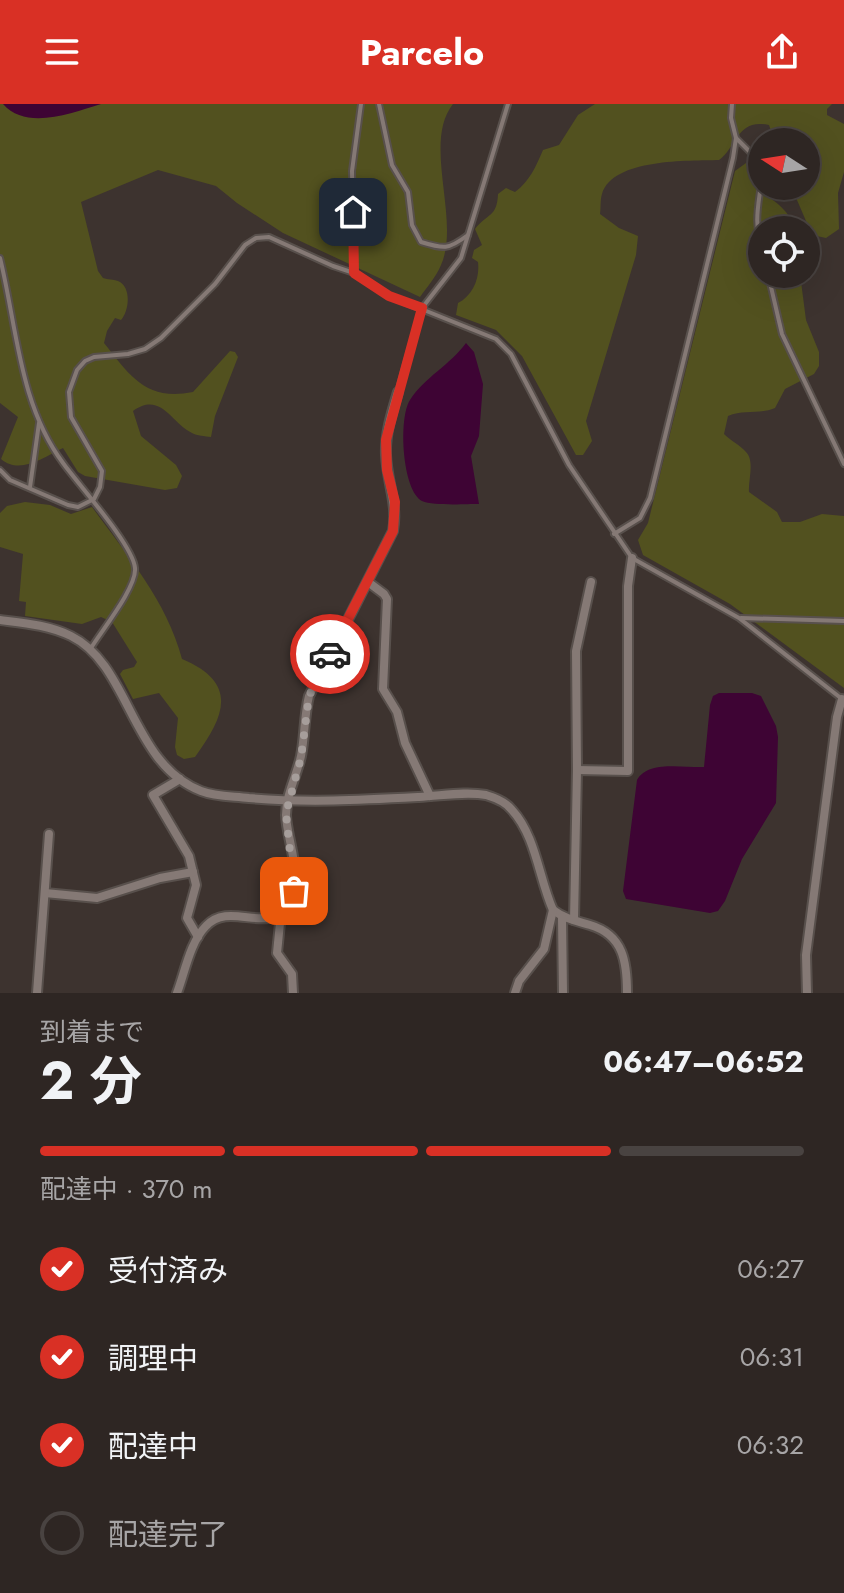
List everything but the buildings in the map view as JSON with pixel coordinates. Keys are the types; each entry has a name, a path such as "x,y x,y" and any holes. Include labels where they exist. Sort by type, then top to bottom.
{"street":[{"path":"293,993 292,974 277,953 281,913 291,901 294,891 286,813 288,801 301,758 309,696 389,543 396,515 386,440 398,392"},
{"path":"577,770 628,771 628,586 632,558"},
{"path":"368,582 387,599 383,689 397,712 405,743 430,796"},
{"path":"574,920 576,651 591,582"},
{"path":"0,620 50,628 72,636 90,650 107,672 156,756 180,779 200,790 217,795 327,802 475,794 508,805 526,832 553,910 544,949 519,981 515,993"},
{"path":"807,993 807,951 837,717 843,700"},
{"path":"180,779 153,795 184,846 193,872 196,885 187,918 198,937"},
{"path":"37,993 49,834"},
{"path":"45,893 97,898 160,878 193,872"},
{"path":"553,910 562,917 603,931 618,944 627,964 627,993"},
{"path":"177,993 198,937 206,926 223,915 260,919 281,913"},
{"path":"562,917 563,993"}],"lane":[{"path":"354,273 352,171 361,104"},
{"path":"379,104 392,165 408,192 412,225 421,242 443,249 468,235"},
{"path":"398,392 422,308 461,258 508,104"},
{"path":"614,534 640,518 650,498 736,138 731,118 732,104"},
{"path":"736,138 748,150"},
{"path":"0,470 10,480 68,505 78,507 94,499 100,487 102,471 71,417 69,404 77,370 94,357 128,354 145,349 161,338 215,284 245,245 256,238 269,237 354,273 389,296 496,339 511,354 569,465 632,558 739,618 843,700"},
{"path":"0,258 26,381 39,421 60,459 94,499 135,564 135,579 90,650"},
{"path":"771,288 782,334 844,464"},
{"path":"30,487 39,421"},
{"path":"0,483 10,480"},
{"path":"739,618 844,621"}],"shaded area":[{"path":"0,104 453,104 444,120 441,139 447,226 441,265 420,297 283,233 216,186 158,170 81,202 98,271 103,278 116,280 126,288 124,316 121,320 115,318 104,343 132,376 141,384 163,393 193,392 230,351 238,357 215,416 211,437 192,433 158,407 143,406 133,411 141,436 176,465 182,476 177,488 165,490 85,476 78,472 63,448 31,463 8,464 1,459 18,417 0,403"},
{"path":"3,104 101,104 50,118 37,118 24,117"},
{"path":"595,104 832,104 827,109 827,115 844,124 844,172 838,193 839,229 826,238 820,237 820,216 804,216 797,200 820,200 820,128 750,126 719,160 653,164 621,174 609,182 602,194 600,214 619,228 638,236 636,255 586,421 592,441 583,455 576,455 522,356 496,330 456,315 458,303 471,291 478,274 478,262 472,258 474,250 482,245 475,229 493,211 498,194 506,188 515,192 520,188 532,173 543,150 559,145 578,115"},
{"path":"746,163 748,165 748,200 773,200 788,216 748,216 748,288 802,288 806,320 819,352 819,366 814,374 785,389 775,408 728,416 724,434 749,456 749,492 777,512 782,522 800,522 822,514 844,516 844,688 730,604 643,555 638,540 648,523 735,171"},
{"path":"466,343 474,352 483,384 479,436 471,456 479,504 427,503 415,495 406,469 403,437 406,409 416,392"},
{"path":"25,502 50,505 71,514 92,507 156,598 182,659 200,668 212,679 219,690 219,714 214,728 195,757 184,759 177,755 178,718 159,693 133,699 120,674 137,662 112,622 101,617 82,624 25,616 26,602 19,601 23,554 0,547 0,513 7,506"},
{"path":"719,693 761,696 778,737 776,803 742,859 718,911 710,913 626,899 623,891 637,780 642,774 658,767 704,767 710,705 713,696"}],"way so far":[{"path":"294,891 286,813 301,758 309,696 330,654"}],"route":[{"path":"330,654 393,531 396,515 387,470 386,440 422,308 389,296 354,273 353,212"}]}
